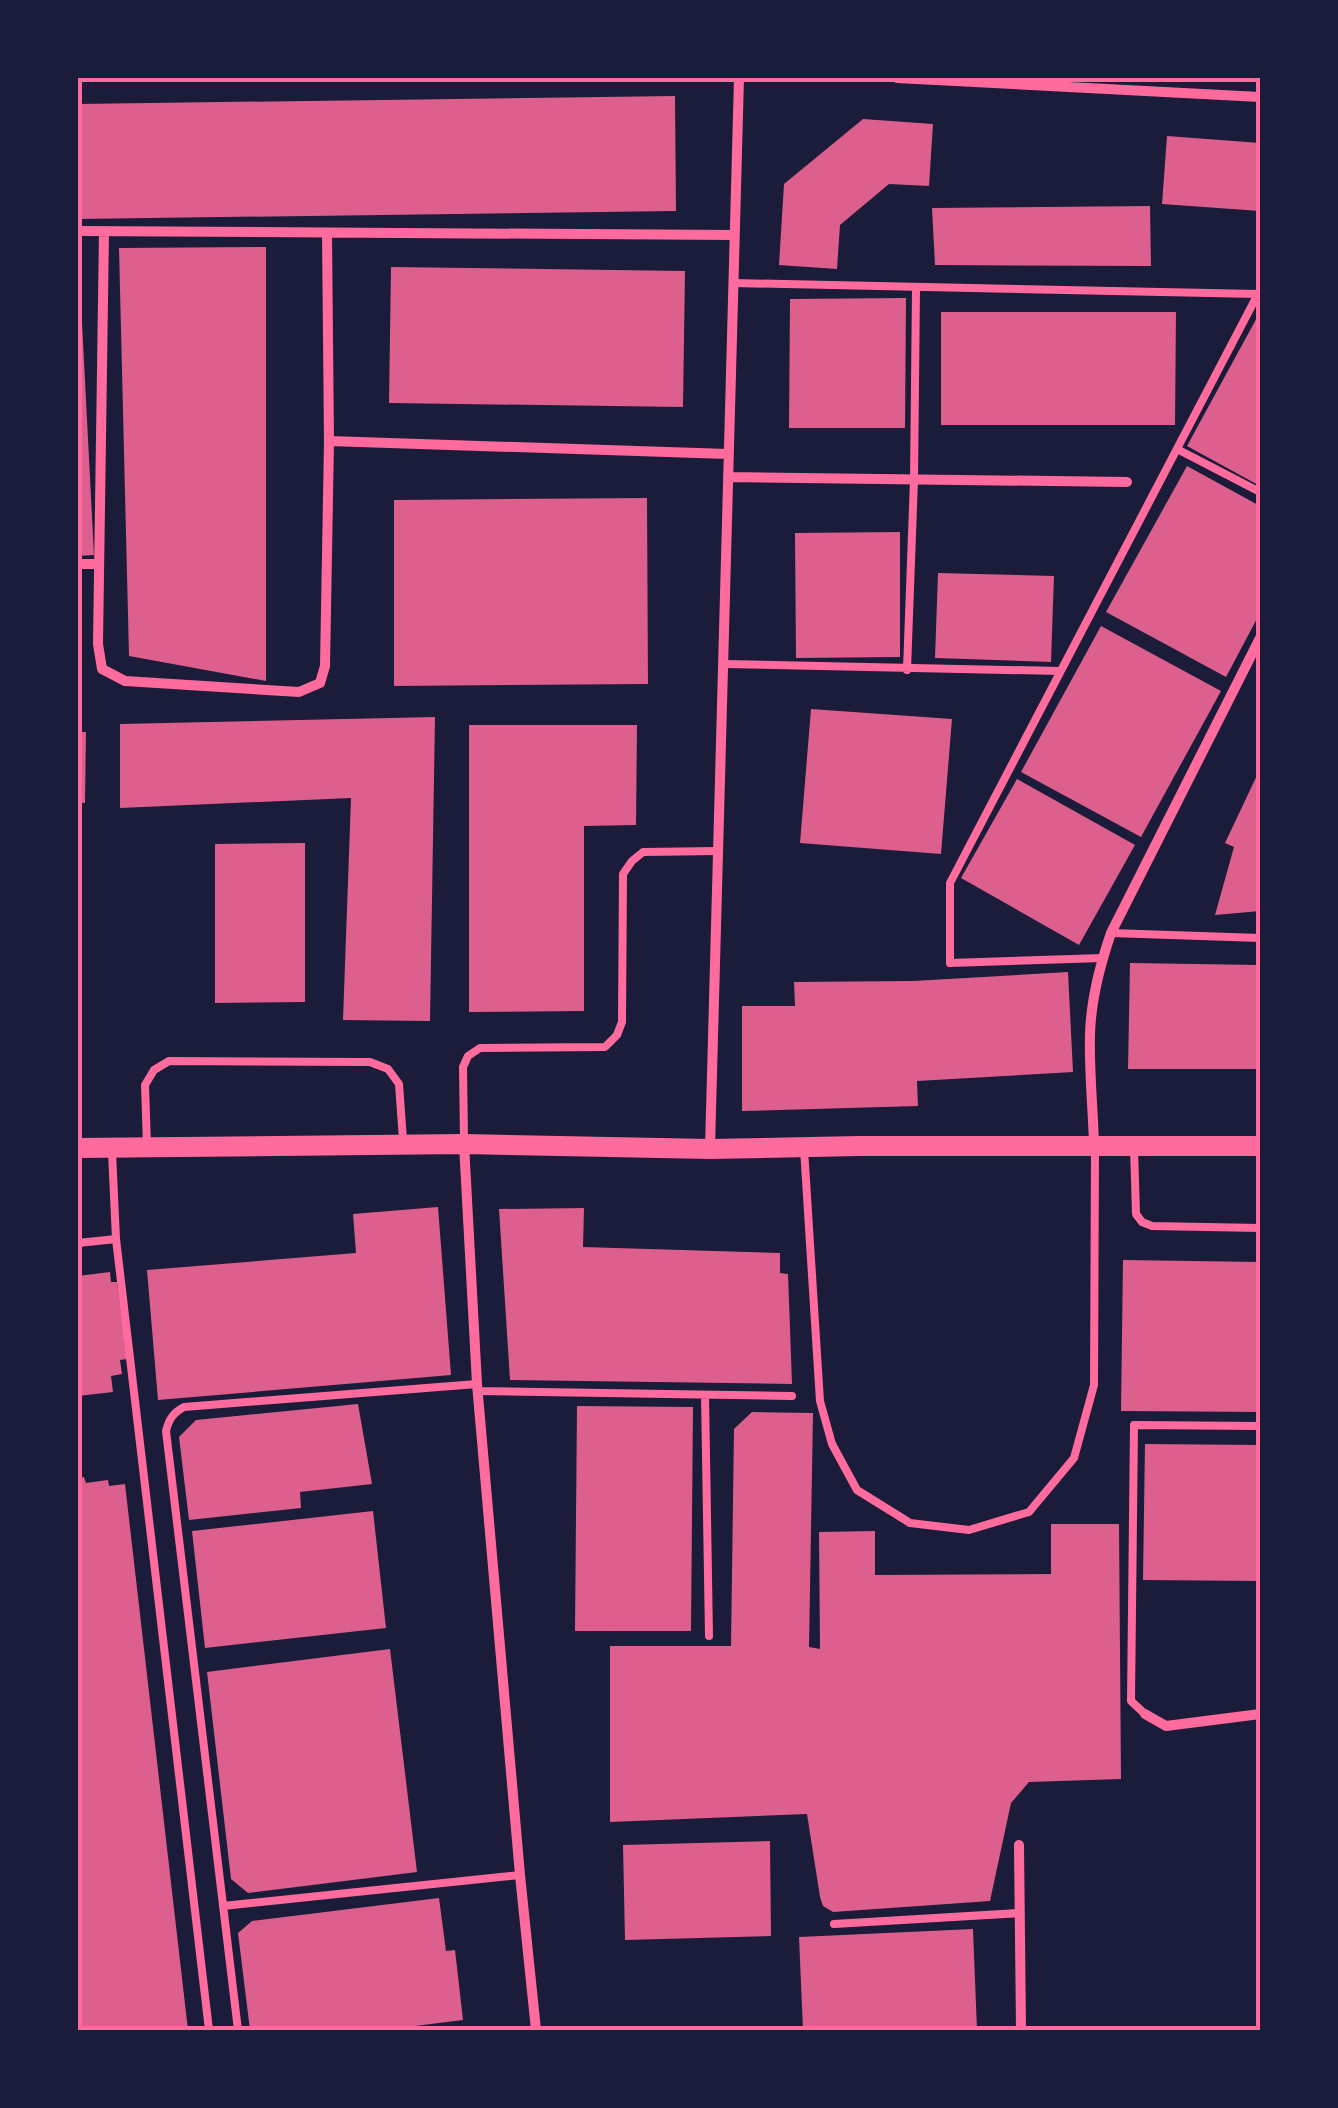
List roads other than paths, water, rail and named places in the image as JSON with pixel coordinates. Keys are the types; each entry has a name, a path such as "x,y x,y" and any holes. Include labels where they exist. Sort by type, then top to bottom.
{"main road":[{"path":"78,1148 464,1144 710,1149 1260,1146"}],"street":[{"path":"710,1149 739,78"},
{"path":"897,78 1260,97"},
{"path":"78,231 734,235"},
{"path":"104,231 98,644 102,669 125,681 299,692 320,683 325,666 327,234"},
{"path":"329,442 728,454"},
{"path":"728,477 1127,482"},
{"path":"78,564 100,564"},
{"path":"1094,1145 1090,1031 1111,933 1260,638"},
{"path":"464,1144 478,1388 536,2030"},
{"path":"1145,1714 1166,1726 1260,1714"},
{"path":"1019,1844 1021,2030"}],"lane":[{"path":"733,283 1259,292 950,883 950,963 1103,958"},
{"path":"907,670 916,288"},
{"path":"1177,449 1260,492"},
{"path":"723,664 1060,672"},
{"path":"464,1144 464,1067 468,1056 480,1048 605,1047 617,1036 622,1022 623,874 632,861 643,852 718,851"},
{"path":"1111,933 1260,938"},
{"path":"148,1146 146,1086 154,1070 169,1061 370,1062 388,1069 399,1084 404,1145"},
{"path":"804,1148 820,1401 832,1444 857,1490 910,1523 969,1530 1028,1512 1074,1458 1094,1385 1094,1145"},
{"path":"1134,1145 1136,1214 1142,1222 1152,1226 1260,1228"},
{"path":"112,1148 116,1240 209,2030"},
{"path":"78,1243 116,1240"},
{"path":"238,2030 166,1431 174,1412 184,1407 478,1388 792,1396"},
{"path":"705,1395 708,1636"},
{"path":"1145,1714 1131,1701 1134,1425 1260,1426"},
{"path":"223,1906 520,1876"},
{"path":"834,1924 1020,1914"}]}
